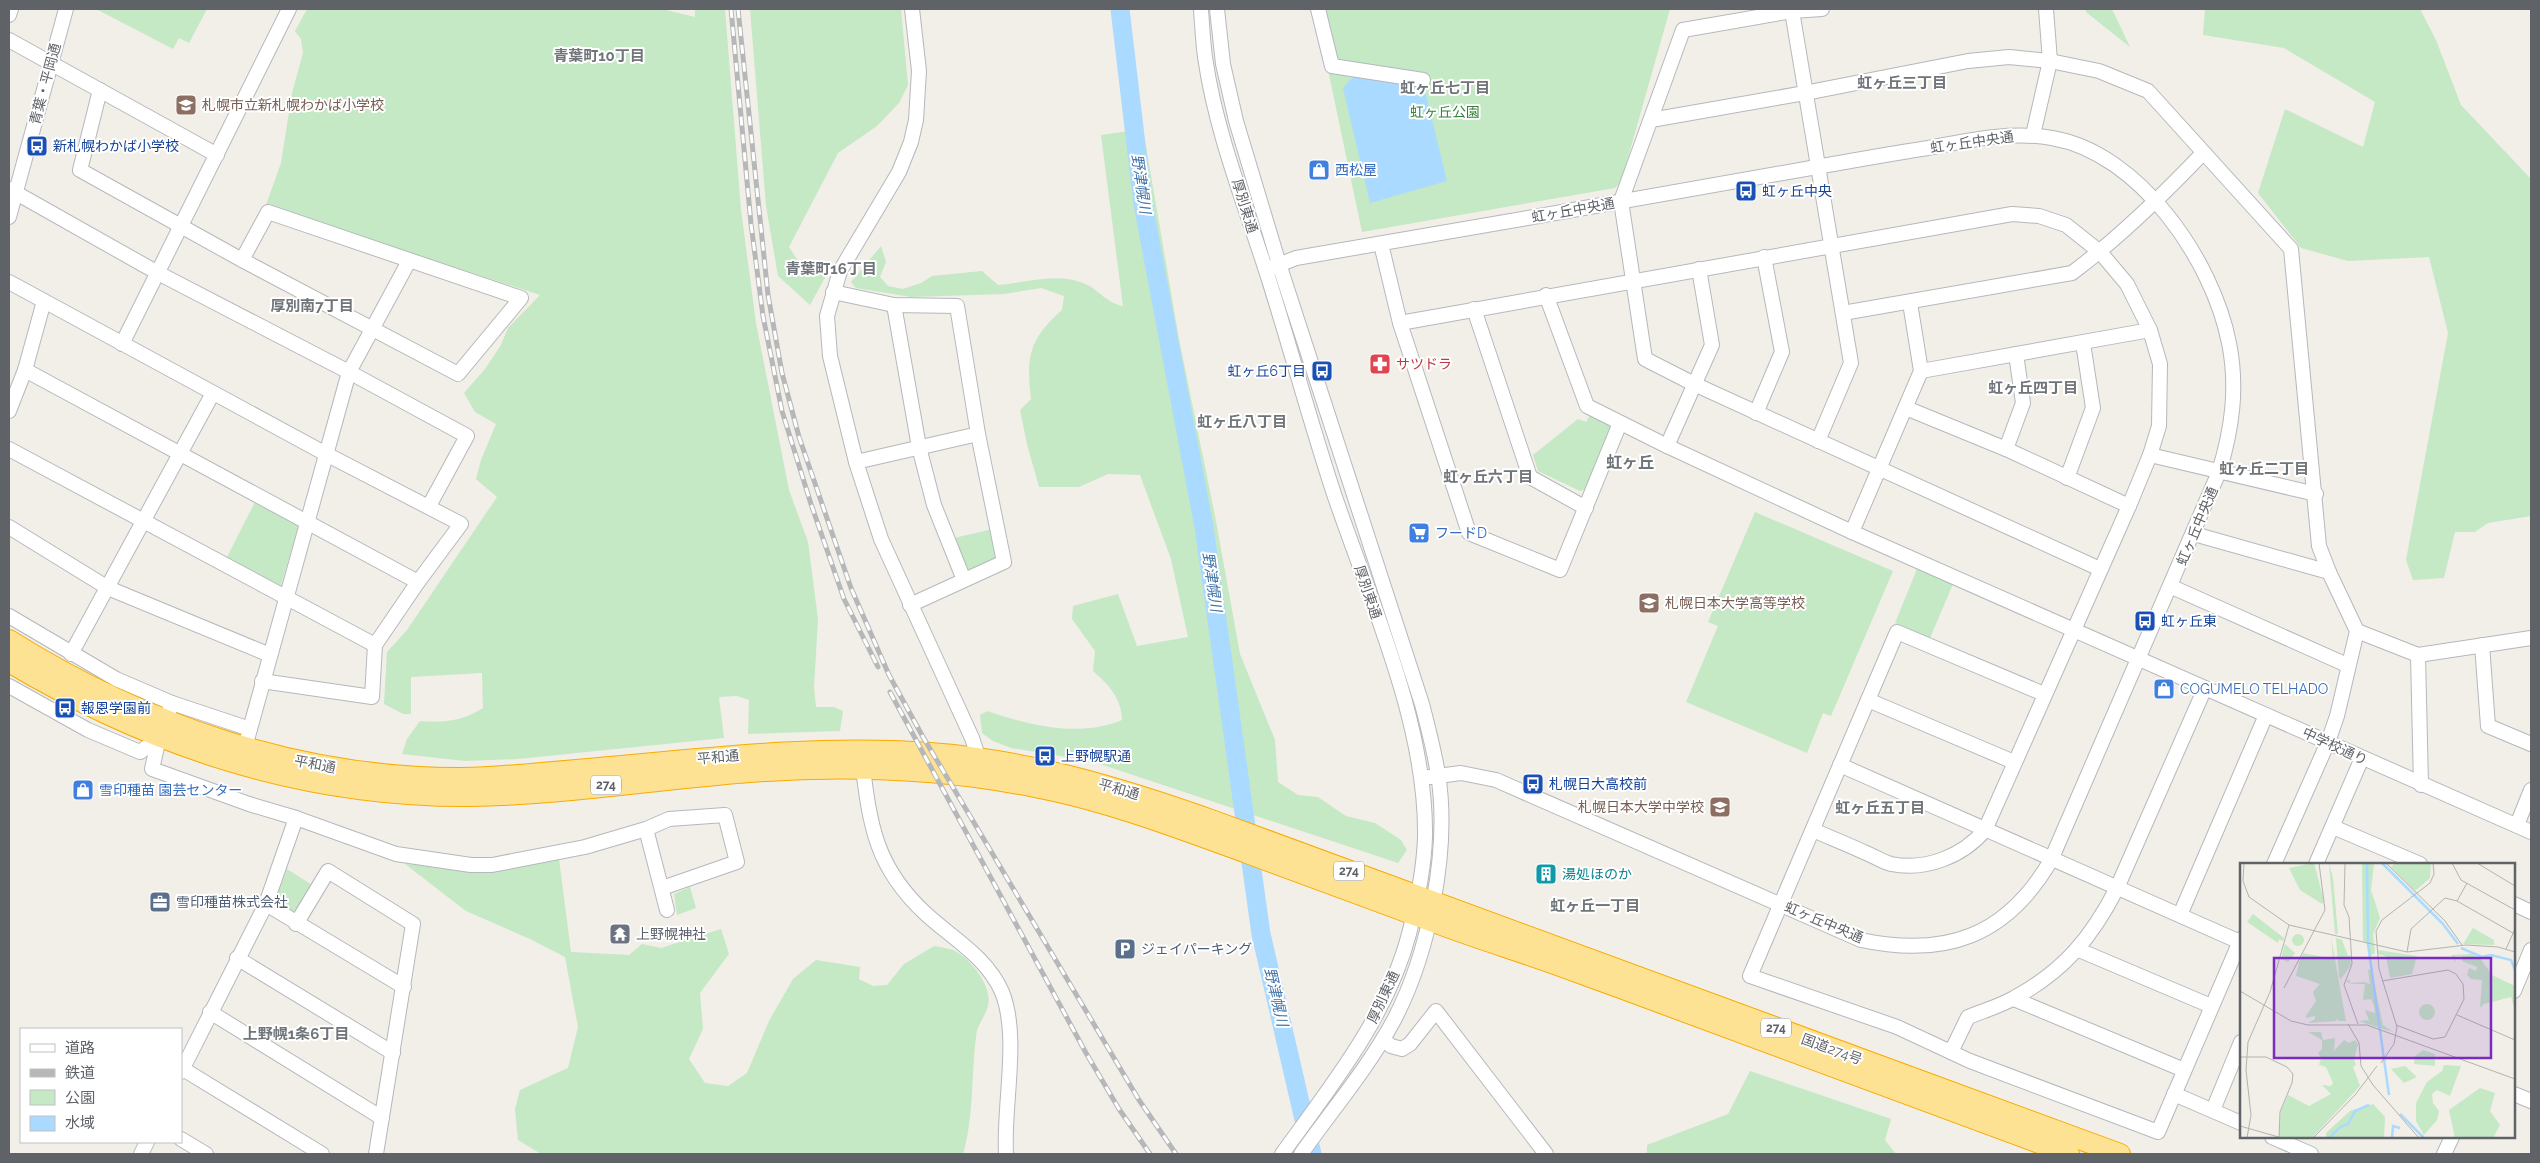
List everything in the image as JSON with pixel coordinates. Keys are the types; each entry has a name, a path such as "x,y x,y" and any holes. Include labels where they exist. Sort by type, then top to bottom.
{"highway":[{"name":"平和通","path":"9,640 56,670 165,720 225,761 287,778 354,789 472,796 746,772 929,753 978,758 1076,777 1144,796 1280,846 1423,908"},
{"name":"平和通","path":"9,662 98,712 165,720 248,738 327,767 399,776 461,778 520,775 765,753 862,759 986,778 1052,790 1103,803 1219,842 1285,867 1423,908"},
{"name":"国道274号","path":"1423,908 1577,972 2069,1154"},
{"name":"国道274号","path":"1423,908 2120,1154"}],"street":[{"path":"9,16 10,9"},
{"name":"青葉・平岡通","path":"9,217 12,190 66,9"},
{"path":"122,344 289,9"},
{"path":"912,9 918,71 916,120 899,172 840,271 827,316 830,356 856,462 881,539 972,738 986,778"},
{"name":"厚別東通","path":"1201,9 1205,58 1220,124 1332,488 1383,633 1412,728 1422,778 1425,846 1423,908 1425,940 1409,986 1383,1039 1301,1154"},
{"name":"厚別東通","path":"1217,9 1223,64 1236,121 1279,264 1422,704 1438,775 1440,826 1423,908 1408,939 1382,1005 1357,1049 1285,1150"},
{"path":"1318,9 1332,66 1422,80"},
{"path":"1822,9 1792,12 1683,30 1621,201 1645,359 1756,413 2100,569"},
{"path":"2032,135 2050,62 2046,9"},
{"path":"1792,12 1851,363 1818,441"},
{"path":"9,40 218,154"},
{"path":"1651,120 1805,93 1968,61 2009,57 2050,62 2099,72 2148,91 2291,249 2316,494 2319,546 2356,631 2337,716 2328,742 2274,863"},
{"path":"100,90 80,170 242,260 458,374 521,298 268,212 242,260"},
{"name":"虹ヶ丘中央通","path":"1266,270 1296,258 1999,135 2032,135 2056,139 2094,153 2129,176 2156,202 2192,248 2217,300 2229,343 2233,376 2233,413 2219,472 2172,587 2051,860 2020,904 1999,920 1979,931 1948,943 1926,946 1891,946 1861,940 1496,780 1461,773 1422,778"},
{"path":"1843,313 1910,303 2072,273 2100,252 2156,202 2203,152"},
{"path":"12,190 158,273 349,372 467,436 428,506"},
{"path":"1400,323 1546,295 2012,214 2039,216 2066,225 2100,252 2127,284 2150,330 2160,364 2159,426 2150,455 2129,506 1985,830 1974,844 1958,854 1935,862 1912,865 1891,864 1813,830"},
{"path":"1381,244 1400,323 1469,533 1560,570 1620,423"},
{"path":"1756,413 1782,352 1764,257"},
{"path":"248,738 262,681 349,372 409,261"},
{"path":"1667,446 1712,345 1699,269"},
{"path":"9,282 326,454 461,524 418,582 376,645 372,698 262,681"},
{"path":"833,292 894,305 957,306 978,434 1004,562 910,605"},
{"name":"中学校通り","path":"1546,295 1587,406 1667,446 1852,532 2531,832"},
{"path":"9,411 25,370 44,302"},
{"path":"1852,532 1921,371 1910,303"},
{"path":"894,305 919,447 934,505 964,580"},
{"path":"1474,309 1530,478 1586,508"},
{"path":"1921,371 2150,330"},
{"path":"2067,478 2094,408 2083,342"},
{"path":"2006,450 2023,403 2016,354"},
{"path":"25,370 418,582"},
{"path":"71,654 213,393"},
{"path":"1906,408 2006,450 2129,506"},
{"path":"856,462 978,434"},
{"path":"9,449 376,645"},
{"path":"2150,455 2316,494"},
{"path":"9,527 108,588 270,655"},
{"path":"2194,534 2329,572"},
{"path":"2172,587 2347,665"},
{"path":"9,616 71,654 116,678 165,720"},
{"path":"1383,633 1398,629"},
{"path":"2356,631 2418,655 2531,638"},
{"path":"2044,694 1897,632 1750,976 1888,1024 1970,1061 2158,1132 2211,1006 2240,943"},
{"path":"2482,645 2488,726 2531,744"},
{"path":"2418,655 2421,785"},
{"path":"9,686 88,730 140,752 165,720"},
{"path":"1951,1052 1968,1016 2014,998 2079,950 2102,918 2117,888 2204,688"},
{"path":"1868,700 2014,762"},
{"path":"2180,916 2266,715"},
{"path":"165,720 152,769 396,854 471,865 492,865 585,847 646,829 669,819 725,815 737,862 662,888"},
{"path":"2316,863 2362,758"},
{"path":"862,759 869,818 878,846 889,870 907,894 926,914 984,965 1002,994 1008,1014 1010,1034 1005,1126 1006,1154"},
{"path":"1840,765 2051,860 2240,941"},
{"path":"2517,825 2531,790"},
{"path":"296,818 266,904 182,1070 322,1154"},
{"path":"2332,827 2418,863"},
{"path":"646,829 667,910"},
{"path":"296,924 328,871 413,924 376,1154"},
{"path":"266,904 296,924 404,987"},
{"path":"2515,904 2531,912"},
{"path":"2079,950 2211,1006"},
{"path":"2515,988 2531,950"},
{"path":"237,958 393,1053"},
{"path":"2014,998 2184,1070"},
{"path":"1383,1039 1391,1046 1402,1049 1410,1044 1436,1011 1546,1154"},
{"path":"210,1012 382,1118"},
{"path":"2213,1110 2240,1044"},
{"path":"2174,1094 2240,1123"},
{"path":"2515,1094 2531,1102"},
{"path":"2274,1138 2311,1154"},
{"path":"2444,1154 2452,1138"},
{"path":"182,1140 206,1154"}],"green space":[{"path":"96,9 207,9 189,43 179,38 173,49"},
{"path":"307,9 662,9 695,17 695,9 725,9 741,210 756,323 789,490 808,542 818,619 814,687 816,707 834,707 843,711 840,731 748,734 749,700 737,696 719,697 724,738 518,759 465,761 402,754 407,739 420,721 437,722 453,720 468,716 483,708 482,673 411,677 411,714 403,714 384,704 387,652 407,630 497,497 476,479 481,460 496,424 475,412 464,393 485,369 501,345 508,328 540,295 266,205 281,163 292,93 303,53 301,39 295,31"},
{"path":"750,9 901,9 908,85 899,103 877,126 838,153 789,247 798,261 827,274 810,305 778,276 766,206"},
{"name":"虹ヶ丘公園","path":"1323,9 1670,9 1621,182 1615,188 1362,232 1323,46"},
{"path":"2085,9 2112,9 2130,47 2086,12"},
{"path":"2205,9 2420,9 2436,40 2461,105 2531,179 2531,516 2488,523 2475,532 2455,532 2444,578 2413,580 2406,560 2448,333 2429,257 2348,261 2301,248 2258,193 2285,109 2363,147 2375,102 2284,48 2203,35"},
{"path":"1143,129 1179,339 1215,516 1240,654 1275,740 1278,782 1298,795 1318,797 1346,816 1375,823 1401,840 1407,850 1398,863 1091,761 1011,748 993,741 982,733 980,715 987,711 1019,721 1054,728 1089,728 1122,720 1120,705 1114,693 1093,671 1095,651 1072,619 1073,606 1118,594 1137,646 1188,637 1171,559 1140,475 1108,474 1079,487 1039,487 1020,410 1031,399 1029,371 1032,350 1043,330 1062,310 1064,296 1041,288 1004,294 911,297 856,288 851,282 881,246 886,262 880,277 888,286 903,289 921,283 932,276 982,271 998,285 1051,278 1072,280 1089,286 1111,302 1123,306 1101,135"},
{"path":"1590,415 1613,426 1587,489 1580,491 1538,471 1533,455 1578,419 1586,422"},
{"path":"255,502 297,523 298,528 280,588 226,559"},
{"path":"1755,512 1893,571 1831,716 1823,713 1807,753 1686,702 1718,626 1708,622"},
{"path":"993,529 999,560 970,573 954,538"},
{"path":"1917,569 1953,584 1930,638 1895,623"},
{"path":"559,859 571,952 629,955 642,944 661,948 721,929 729,954 700,993 703,1029 689,1059 705,1083 728,1086 747,1073 769,1021 793,979 816,960 860,967 859,979 873,986 887,985 904,964 934,946 951,949 959,953 980,975 989,1000 977,1031 971,1111 963,1154 541,1154 518,1140 515,1109 520,1090 568,1068 578,1027 565,957 532,940 466,911 405,864 485,870"},
{"path":"287,869 312,885 296,911 290,912 276,906 276,899"},
{"path":"690,887 696,908 677,915 674,894"},
{"path":"1750,1071 1891,1119 1885,1140 1896,1154 1647,1154 1647,1145 1728,1114"}],"water":[{"path":"1355,75 1415,83 1418,92 1425,91 1447,181 1370,203 1343,88"}],"waterway":[{"name":"野津幌川","path":"1120,9 1143,204 1204,527 1261,934 1312,1154"}],"railway":[{"path":"731,9 751,224 763,316 782,411 811,504 844,599 878,667"},
{"path":"738,9 768,295 782,373 799,437 851,588 889,675 923,737 1139,1100 1176,1154"},
{"path":"890,692 1086,1053 1119,1109 1150,1154"}],"place":[{"name":"札幌市立新札幌わかば小学校","path":"186,105"},
{"name":"新札幌わかば小学校","path":"37,146"},
{"name":"西松屋","path":"1319,170"},
{"name":"虹ヶ丘中央","path":"1746,191"},
{"name":"サツドラ","path":"1380,364"},
{"name":"虹ヶ丘6丁目","path":"1322,371"},
{"name":"フードD","path":"1419,533"},
{"name":"札幌日本大学高等学校","path":"1649,603"},
{"name":"虹ヶ丘東","path":"2145,621"},
{"name":"COGUMELO TELHADO","path":"2164,689"},
{"name":"報恩学園前","path":"65,708"},
{"name":"上野幌駅通","path":"1045,756"},
{"name":"札幌日大高校前","path":"1533,784"},
{"name":"雪印種苗 園芸センター","path":"83,790"},
{"name":"札幌日本大学中学校","path":"1720,807"},
{"name":"湯処ほのか","path":"1546,874"},
{"name":"雪印種苗株式会社","path":"160,902"},
{"name":"上野幌神社","path":"620,934"},
{"name":"ジェイパーキング","path":"1125,949"}],"district":[{"name":"青葉町10丁目","path":"599,56"},
{"name":"虹ヶ丘三丁目","path":"1902,83"},
{"name":"虹ヶ丘七丁目","path":"1445,88"},
{"name":"青葉町16丁目","path":"831,269"},
{"name":"厚別南7丁目","path":"312,306"},
{"name":"虹ヶ丘四丁目","path":"2033,388"},
{"name":"虹ヶ丘八丁目","path":"1242,422"},
{"name":"虹ヶ丘","path":"1630,462"},
{"name":"虹ヶ丘二丁目","path":"2264,469"},
{"name":"虹ヶ丘六丁目","path":"1488,477"},
{"name":"虹ヶ丘五丁目","path":"1880,808"},
{"name":"虹ヶ丘一丁目","path":"1595,906"},
{"name":"上野幌1条6丁目","path":"296,1034"}]}
